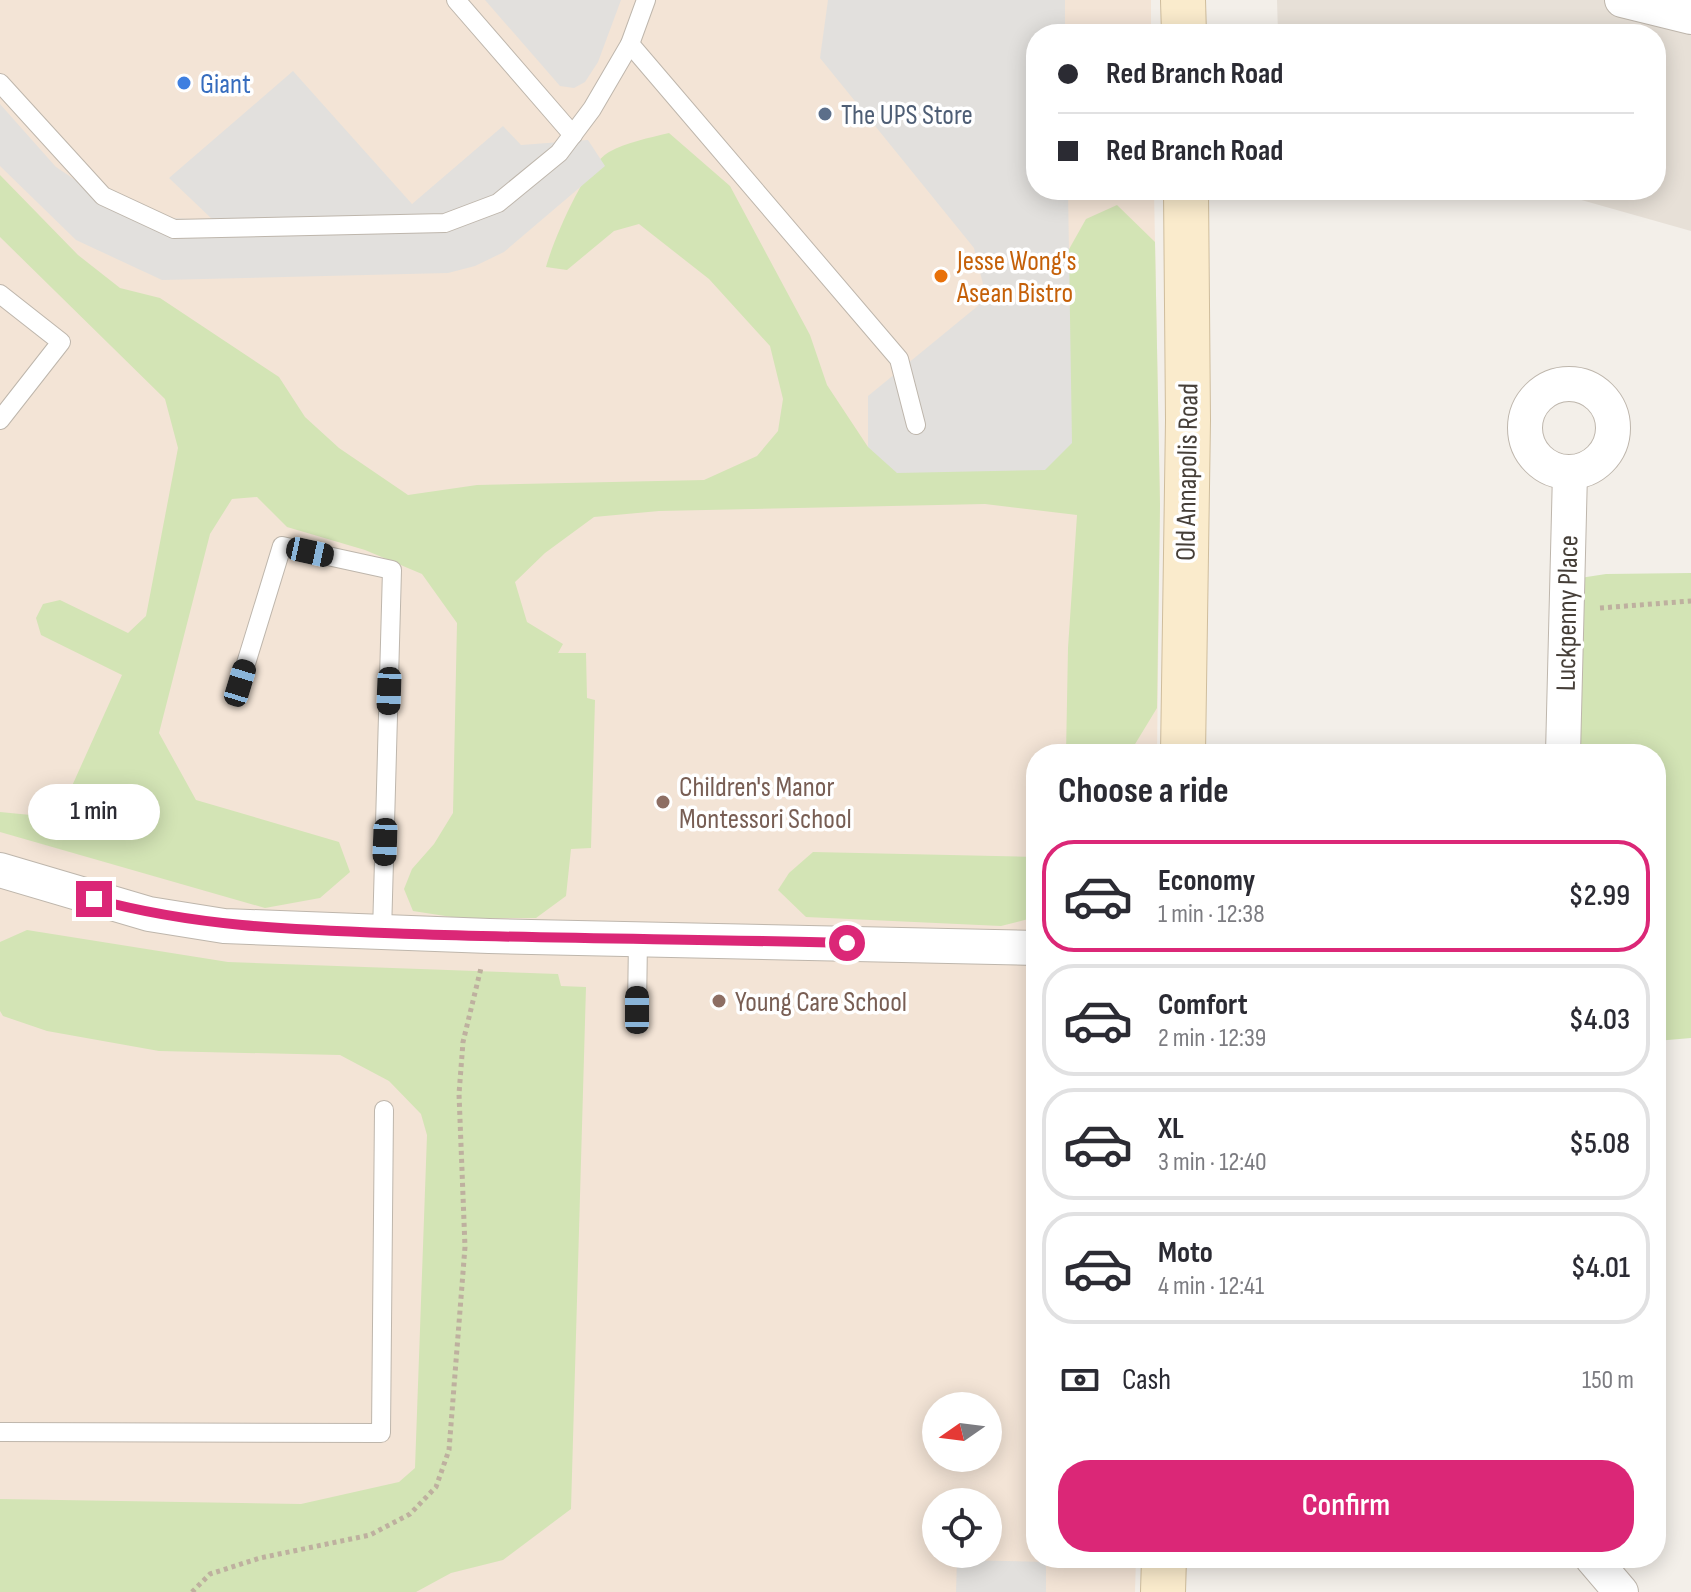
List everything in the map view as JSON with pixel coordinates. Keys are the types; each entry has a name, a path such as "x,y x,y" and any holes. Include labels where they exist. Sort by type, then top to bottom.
{"main road":[{"path":"1183,0 1184,24"},
{"name":"Old Annapolis Road","path":"1183,744 1188,420 1186,200"},
{"path":"1163,1592 1164,1568"}],"street":[{"path":"1622,0 1691,17"},
{"name":"Luckpenny Place","path":"1563,744 1570,473"},
{"path":"0,870 149,914 224,926 489,936 1026,948"},
{"path":"1601,1568 1621,1592"}],"lane":[{"path":"456,0 573,135"},
{"path":"0,83 103,196 174,229 445,223 498,203 559,153 592,109 630,44 646,0"},
{"path":"630,44 899,359 916,425"},
{"path":"0,294 61,342 0,420"},
{"path":"240,683 282,546 392,570 382,933"},
{"path":"637,1010 638,939"},
{"path":"0,1432 381,1433 384,1110"}],"path":[{"path":"1567,608 1691,601"},
{"path":"192,1592 210,1574 260,1558 370,1535 410,1514 436,1487 449,1450 465,1247 459,1094 463,1042 489,936"}],"shaded area":[{"path":"0,0 1151,0 1151,24 1026,24 1026,200 1154,200 1160,505 1157,744 1026,744 1026,1568 1136,1568 1135,1592 0,1592"},
{"path":"485,0 621,0 598,62 585,82 574,88 560,86"},
{"path":"828,0 1065,0 1065,24 1026,24 1026,200 1068,200 1072,443 1045,470 897,473 868,447 868,396 979,305 983,284 974,248 820,58"},
{"path":"1277,0 1691,0 1691,231 1581,200 1666,200 1666,24 1278,24"},
{"path":"293,71 412,204 503,126 521,145 588,140 605,166 504,252 475,266 448,273 162,280 76,240 0,166 0,104 56,167 129,216 213,220 169,178"},
{"path":"1002,1561 1026,1562 1026,1568 1046,1568 1046,1592 956,1592 957,1568 1002,1568"}],"green space":[{"path":"669,133 730,186 810,335 827,385 868,447 1071,443 1068,251 1086,219 1117,205 1155,242 1160,505 1157,708 1135,744 1066,744 1068,648 1077,515 985,504 659,511 594,517 545,553 515,582 527,622 563,644 558,653 586,653 587,698 595,700 591,848 571,849 566,896 536,918 458,918 413,911 404,889 412,869 434,844 453,813 457,623 422,574 365,550 287,527 257,497 232,499 210,534 159,733 196,800 339,842 350,872 320,898 265,908 0,832 0,812 41,816 67,797 122,675 41,635 36,618 43,604 60,600 128,633 146,616 178,448 165,399 0,237 0,175 78,255 120,288 160,298 279,377 305,417 339,448 408,495 477,485 704,480 757,456 778,431 783,399 770,346 709,279 639,224 614,231 567,270 546,267 571,205 590,172 609,152"},
{"path":"1691,573 1691,1038 1666,1040 1666,744 1563,744 1567,580 1606,574"},
{"path":"813,852 1026,857 1026,920 1001,926 806,917 778,890 789,873"},
{"path":"27,930 228,962 558,974 561,986 586,987 571,1509 503,1560 451,1573 416,1592 0,1592 0,1499 301,1504 399,1482 415,1468 427,1135 421,1114 389,1081 340,1055 159,1051 47,1031 3,1016 0,1011 0,942"}],"place":[{"name":"Giant","path":"184,83"},
{"name":"The UPS Store","path":"825,114"},
{"name":"Jesse Wong's Asean Bistro","path":"941,276"},
{"name":"Children's Manor Montessori School","path":"663,802"},
{"name":"Young Care School","path":"719,1001"}],"route":[{"path":"94,899 149,914 224,926 489,936 847,943"}]}
